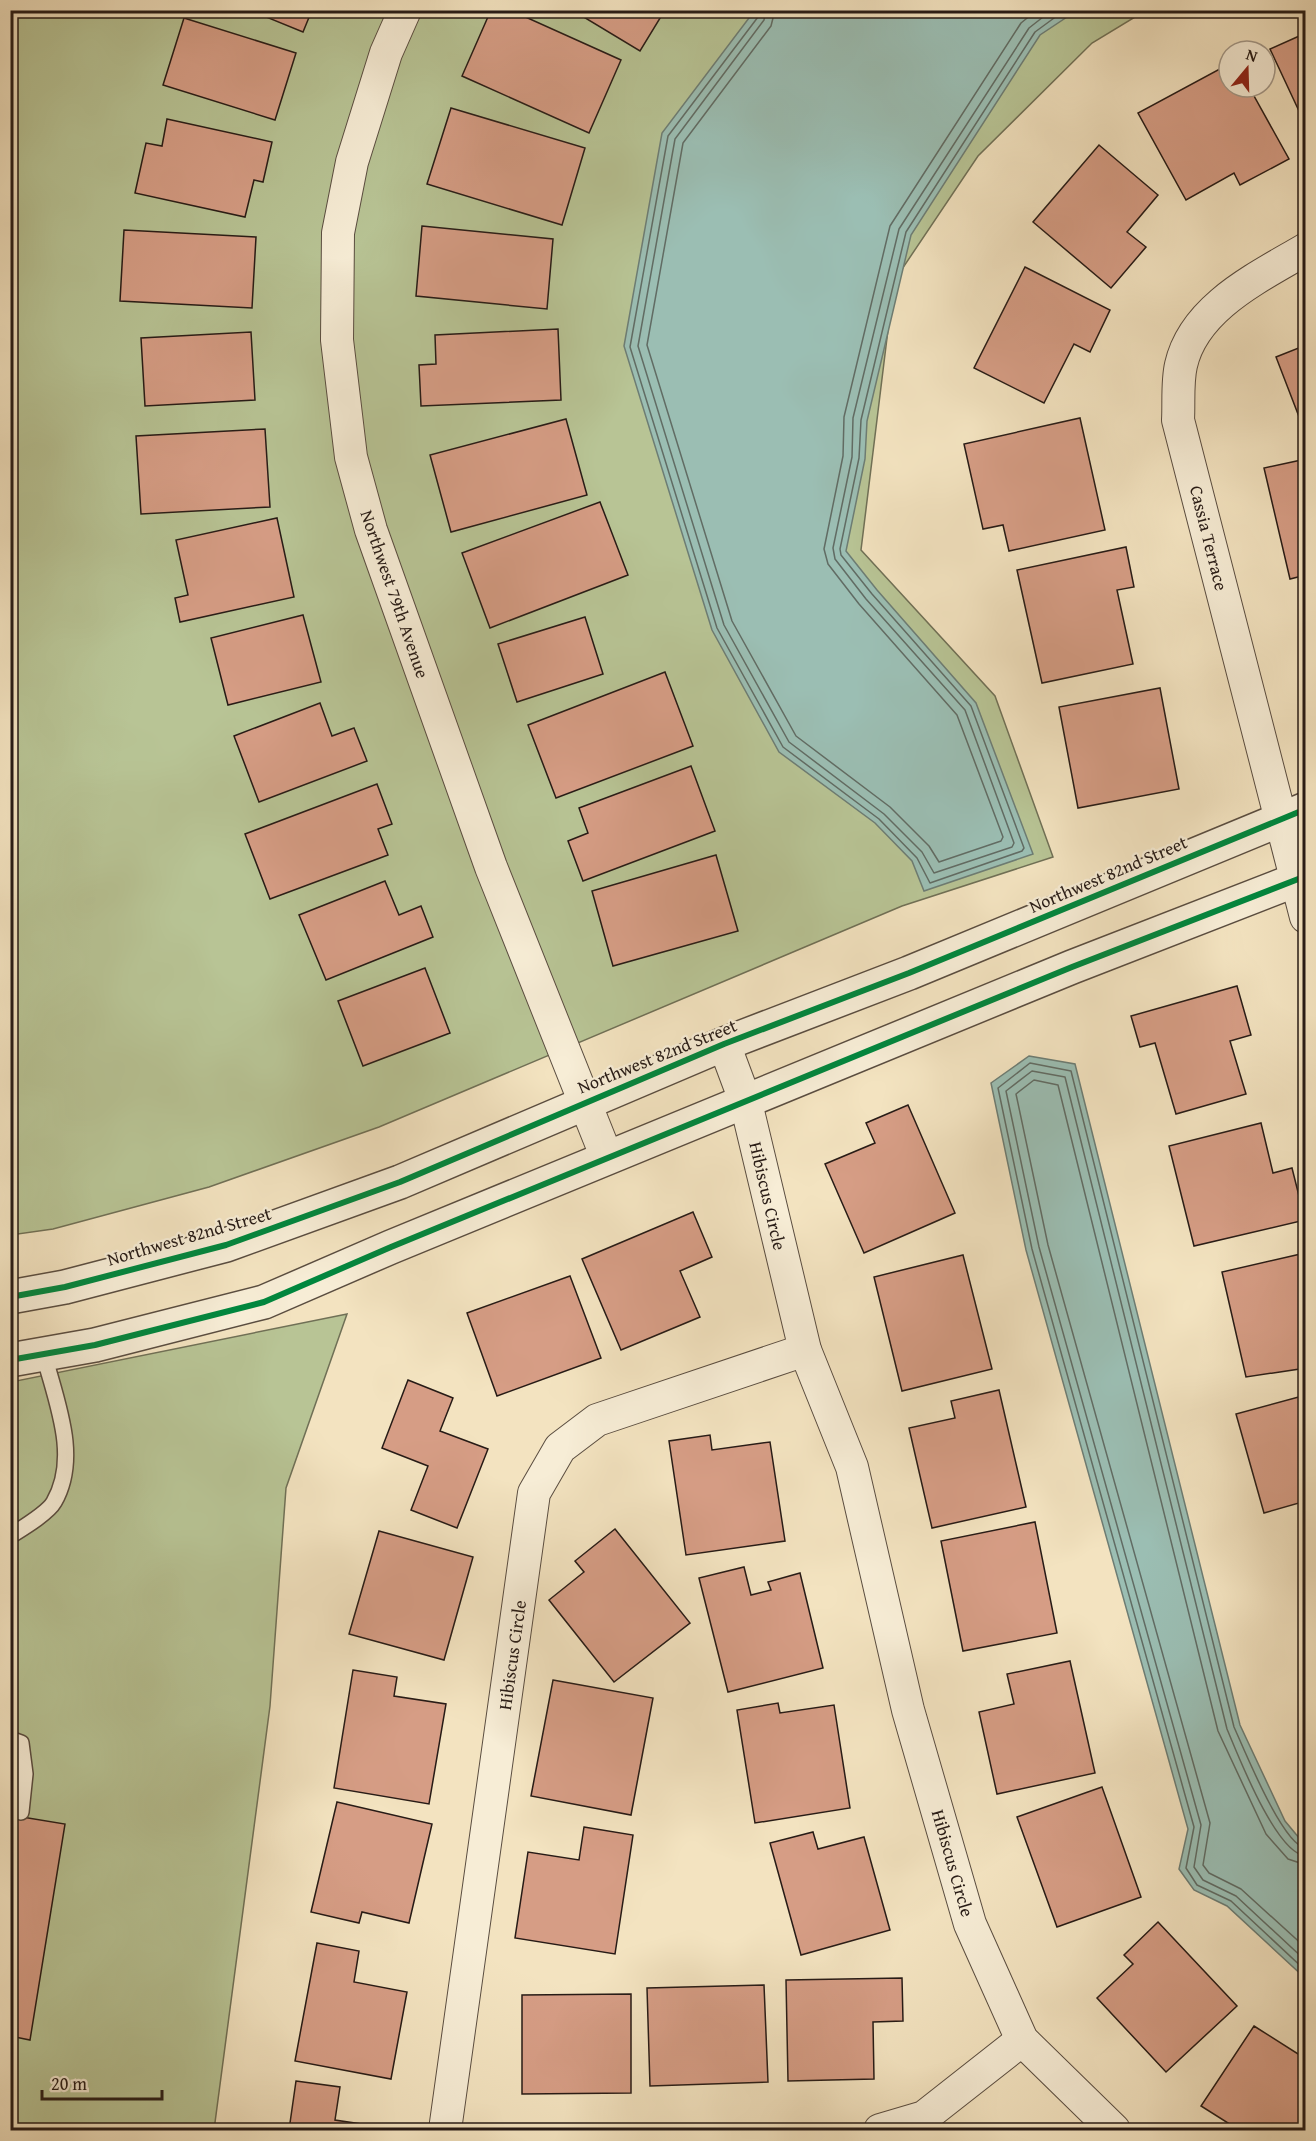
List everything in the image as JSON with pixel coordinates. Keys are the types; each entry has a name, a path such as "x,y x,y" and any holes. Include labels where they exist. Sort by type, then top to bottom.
{"street":[{"name":"Northwest 79th Avenue","path":"405,10 386,53 352,162 338,233 337,340 344,414 351,457 371,530 491,867 607,1158"},
{"name":"Cassia Terrace","path":"1305,249 1246,285 1204,318 1181,364 1178,420 1293,814 1305,917"},
{"name":"Northwest 82nd Street","path":"10,1297 65,1287 226,1245 400,1182 524,1131 583,1102 724,1044 909,973 1293,814"},
{"path":"10,1360 95,1345 264,1302 1072,967 1301,878"},
{"name":"Hibiscus Circle","path":"724,1044 746,1103 804,1350 852,1467 908,1710 970,1924 1022,2040 1114,2130"},
{"name":"Hibiscus Circle","path":"445,2130 534,1492 560,1448 597,1420 804,1350"},
{"path":"880,2130 924,2117 1022,2040"}],"lane":[{"path":"10,1536 53,1504 65,1472 65,1439 44,1355"},
{"path":"10,1740 21,1743 24,1774 21,1812"}],"green space":[{"path":"11,11 1145,11 1092,43 978,156 894,281 861,550 995,696 1053,857 902,906 379,1127 209,1187 53,1229 11,1235"},
{"path":"347,1314 286,1488 270,1706 214,2130 11,2130 11,1382"}],"water":[{"path":"755,10 1076,11 1040,35 911,235 867,421 865,459 846,551 976,703 1033,854 924,891 912,861 875,823 779,752 712,630 624,346 662,133"},
{"path":"1029,1056 1075,1064 1240,1725 1285,1821 1305,1845 1305,1978 1227,1906 1194,1890 1179,1869 1188,1829 1026,1250 991,1083"}],"building":[{"path":"249,10 312,10 303,32"},
{"path":"491,10 510,10 621,60 589,133 462,76"},
{"path":"572,10 665,10 640,51"},
{"path":"184,18 296,53 275,120 163,85"},
{"path":"1306,33 1306,126 1277,64 1277,46"},
{"path":"1217,70 1217,99 1256,99 1289,159 1240,185 1234,173 1186,200 1138,113"},
{"path":"451,108 585,148 562,225 427,184"},
{"path":"167,119 272,142 263,182 254,180 245,217 135,193 146,143 162,146"},
{"path":"1099,145 1158,195 1127,232 1146,247 1111,288 1033,222"},
{"path":"422,226 553,239 547,309 416,296"},
{"path":"124,230 256,237 252,308 120,301"},
{"path":"1025,267 1110,310 1090,352 1074,344 1044,403 974,368"},
{"path":"558,329 561,400 421,406 419,365 436,364 435,335"},
{"path":"251,332 255,400 145,406 141,338"},
{"path":"1306,345 1306,426 1303,427 1276,357"},
{"path":"1080,418 1105,530 1009,551 1003,525 983,529 964,444"},
{"path":"566,419 587,495 451,532 430,455"},
{"path":"265,429 270,507 141,514 136,436"},
{"path":"1306,459 1306,575 1290,579 1264,468"},
{"path":"600,502 628,575 490,628 462,553"},
{"path":"277,518 294,597 180,622 175,598 188,595 176,540"},
{"path":"1126,547 1134,587 1117,590 1133,664 1042,683 1017,570"},
{"path":"1301,594 1306,594 1306,616"},
{"path":"303,615 321,682 228,705 211,638"},
{"path":"585,617 603,674 517,702 498,644"},
{"path":"665,672 693,746 556,798 528,725"},
{"path":"1160,688 1179,789 1078,808 1059,707"},
{"path":"320,703 332,736 354,728 367,761 259,802 234,736"},
{"path":"691,766 715,831 583,881 568,841 588,833 579,808"},
{"path":"377,784 392,824 378,829 388,855 270,899 245,834"},
{"path":"716,855 738,931 613,966 592,891"},
{"path":"385,881 399,915 421,906 433,937 326,980 299,915"},
{"path":"425,968 450,1033 363,1066 338,1001"},
{"path":"1237,986 1251,1035 1230,1041 1246,1094 1176,1114 1155,1043 1140,1047 1131,1016"},
{"path":"908,1105 955,1213 864,1253 825,1164 875,1143 866,1123"},
{"path":"1261,1123 1273,1173 1292,1168 1305,1220 1194,1246 1169,1146"},
{"path":"693,1212 712,1257 680,1271 700,1317 621,1350 582,1259"},
{"path":"1305,1253 1306,1368 1246,1377 1222,1272"},
{"path":"963,1255 992,1369 902,1391 874,1277"},
{"path":"570,1276 601,1358 497,1396 467,1313"},
{"path":"408,1380 453,1398 440,1431 488,1449 457,1528 411,1510 428,1466 382,1448"},
{"path":"999,1390 1026,1507 932,1528 909,1428 955,1418 951,1401"},
{"path":"1306,1395 1306,1501 1264,1513 1236,1414"},
{"path":"710,1435 712,1450 770,1442 785,1541 686,1555 669,1441"},
{"path":"1035,1522 1057,1633 963,1651 941,1541"},
{"path":"615,1529 690,1623 614,1682 549,1600 584,1572 575,1561"},
{"path":"379,1531 473,1557 444,1660 349,1634"},
{"path":"1306,1532 1306,1552 1301,1533"},
{"path":"744,1567 751,1595 771,1590 768,1582 800,1573 823,1668 728,1692 699,1578"},
{"path":"1070,1661 1095,1773 997,1794 979,1712 1014,1704 1007,1674"},
{"path":"353,1670 397,1677 394,1696 446,1704 429,1804 334,1788"},
{"path":"553,1680 653,1698 631,1815 531,1796"},
{"path":"778,1703 780,1713 834,1705 850,1808 755,1823 737,1710"},
{"path":"1102,1787 1141,1897 1057,1927 1017,1817"},
{"path":"337,1802 432,1824 409,1923 362,1912 359,1923 311,1912"},
{"path":"10,1815 65,1824 30,2040 10,2036"},
{"path":"584,1827 633,1835 615,1954 515,1938 528,1852 579,1860"},
{"path":"813,1832 818,1849 864,1837 890,1930 801,1955 770,1843"},
{"path":"1158,1922 1237,2006 1166,2072 1097,1998 1133,1964 1124,1955"},
{"path":"317,1943 359,1951 354,1982 407,1992 391,2079 295,2061"},
{"path":"902,1978 903,2021 873,2022 874,2079 788,2081 786,1980"},
{"path":"764,1985 768,2082 650,2086 647,1988"},
{"path":"631,1994 631,2093 522,2094 522,1995"},
{"path":"1254,2026 1306,2059 1306,2130 1239,2130 1201,2106"},
{"path":"296,2081 340,2087 335,2120 388,2128 388,2130 289,2130"}],"cycle path":[{"path":"10,1297 65,1287 226,1245 400,1182 724,1044 909,973 1306,809"},
{"path":"10,1360 95,1345 264,1302 391,1247 1072,967 1306,876"}]}
